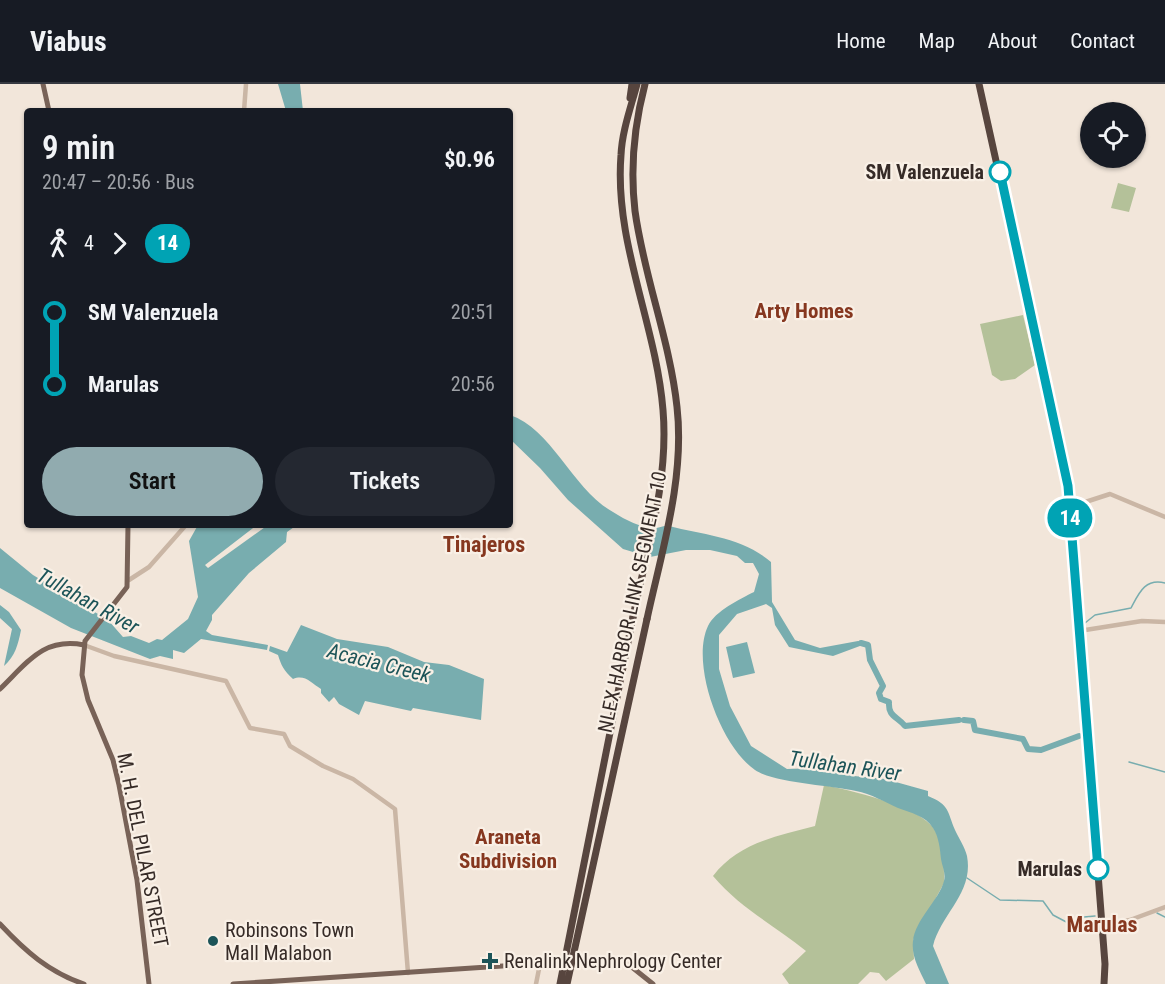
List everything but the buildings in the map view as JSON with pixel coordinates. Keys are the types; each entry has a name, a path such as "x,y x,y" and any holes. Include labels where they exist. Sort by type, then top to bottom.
{"highway":[{"path":"623,139 632,84"},
{"name":"NLEX HARBOR LINK SEGMENT 10","path":"560,984 653,522 664,448 660,387 622,213 623,139 637,84"},
{"name":"NLEX HARBOR LINK SEGMENT 10","path":"567,984 676,479 679,430 677,406 669,359 635,211 634,141 647,84"},
{"path":"979,84 1065,473 1070,507 1078,637 1102,926 1104,984"}],"main road":[{"path":"43,84 48,108"},
{"path":"128,528 129,580"},
{"name":"M. H. DEL PILAR STREET","path":"129,580 123,595 84,645 83,683 113,760 137,880 149,984"},
{"path":"0,688 47,647 60,643 84,645"},
{"path":"0,924 40,962 64,977 84,984"},
{"path":"233,984 616,960 633,967 653,984"}],"street":[{"path":"244,108 246,84"},
{"path":"1070,507 1110,494 1165,517"},
{"path":"129,580 149,567 183,528"},
{"path":"1079,633 1142,621 1165,622"},
{"path":"84,645 114,656 226,681 250,728 284,734 290,746 323,766 353,779 395,809 408,973"},
{"path":"1102,926 1130,920 1165,907"},
{"path":"536,984 540,964"}],"green space":[{"path":"1118,183 1136,188 1129,212 1111,208"},
{"path":"1023,315 1035,365 1015,379 1001,381 992,375 980,324"},
{"path":"824,785 880,799 910,811 931,825 938,837 943,861 944,883 913,940 914,959 886,981 879,973 870,972 858,984 789,984 782,974 806,951 734,898 713,876 723,865 746,848 815,826"}],"water":[{"path":"278,84 300,84 303,108 285,108"},
{"path":"513,416 525,422 538,433 586,490 623,518 644,527 669,526 722,538 748,547 771,562 772,602 795,640 820,648 858,641 868,643 833,656 789,647 775,625 772,608 766,604 737,614 719,635 719,669 730,706 751,746 787,769 816,768 854,776 885,779 928,791 928,796 940,802 947,809 966,853 968,869 966,881 956,903 937,934 933,946 949,984 926,984 913,953 913,941 918,925 941,888 944,878 938,839 930,824 918,815 862,792 788,781 755,770 742,759 720,724 706,682 703,642 708,626 716,615 754,592 759,574 753,563 745,563 737,556 710,550 686,550 650,557 623,549 568,500 513,442"},
{"path":"196,528 253,528 205,565 208,568 264,528 293,528 287,532 286,542 249,573 212,615 206,631 212,635 268,645 267,650 201,639 184,653 173,650 173,659 160,656 150,659 71,628 0,588 0,548 33,575 108,620 123,637 131,636 149,643 157,639 162,640 188,619 198,597 189,541"},
{"path":"0,605 9,612 21,630 16,650 4,666 12,629 0,618"},
{"name":"Acacia Creek","path":"301,625 337,639 388,647 424,662 449,665 484,679 481,720 413,708 411,711 365,701 359,715 339,704 334,697 329,702 321,693 321,689 311,682 304,678 293,679 283,668 278,655 269,651 270,646 287,652"},
{"path":"747,642 755,673 733,678 726,647"}],"waterway":[{"path":"1085,623 1095,615 1131,608 1140,592 1148,585 1158,582 1165,583"},
{"path":"861,643 868,645 870,660 883,686 879,693 881,699 889,702 890,711 905,726 959,720"},
{"path":"964,720 973,721 975,730 1023,739 1028,749 1041,750 1079,736"},
{"path":"1129,762 1165,772"},
{"path":"967,878 1000,900 1043,901 1053,915 1072,925 1084,917 1095,916"},
{"path":"1157,913 1165,917"}],"railway":[{"path":"560,984 562,975"}],"bus line":[{"name":"14","path":"1000,172 1068,486 1080,634 1078,637 1082,691 1098,869"}],"place":[{"name":"SM Valenzuela","path":"1000,172"},
{"name":"Marulas","path":"1098,869"},
{"name":"Robinsons Town Mall Malabon","path":"213,941"},
{"name":"Renalink Nephrology Center","path":"490,961"}],"district":[{"name":"Arty Homes","path":"804,311"},
{"name":"Tinajeros","path":"484,544"},
{"name":"Araneta Subdivision","path":"508,849"},
{"name":"Marulas","path":"1102,924"}],"water label":[{"name":"Tullahan River","path":"88,601"},
{"name":"Tullahan River","path":"845,766"}]}
